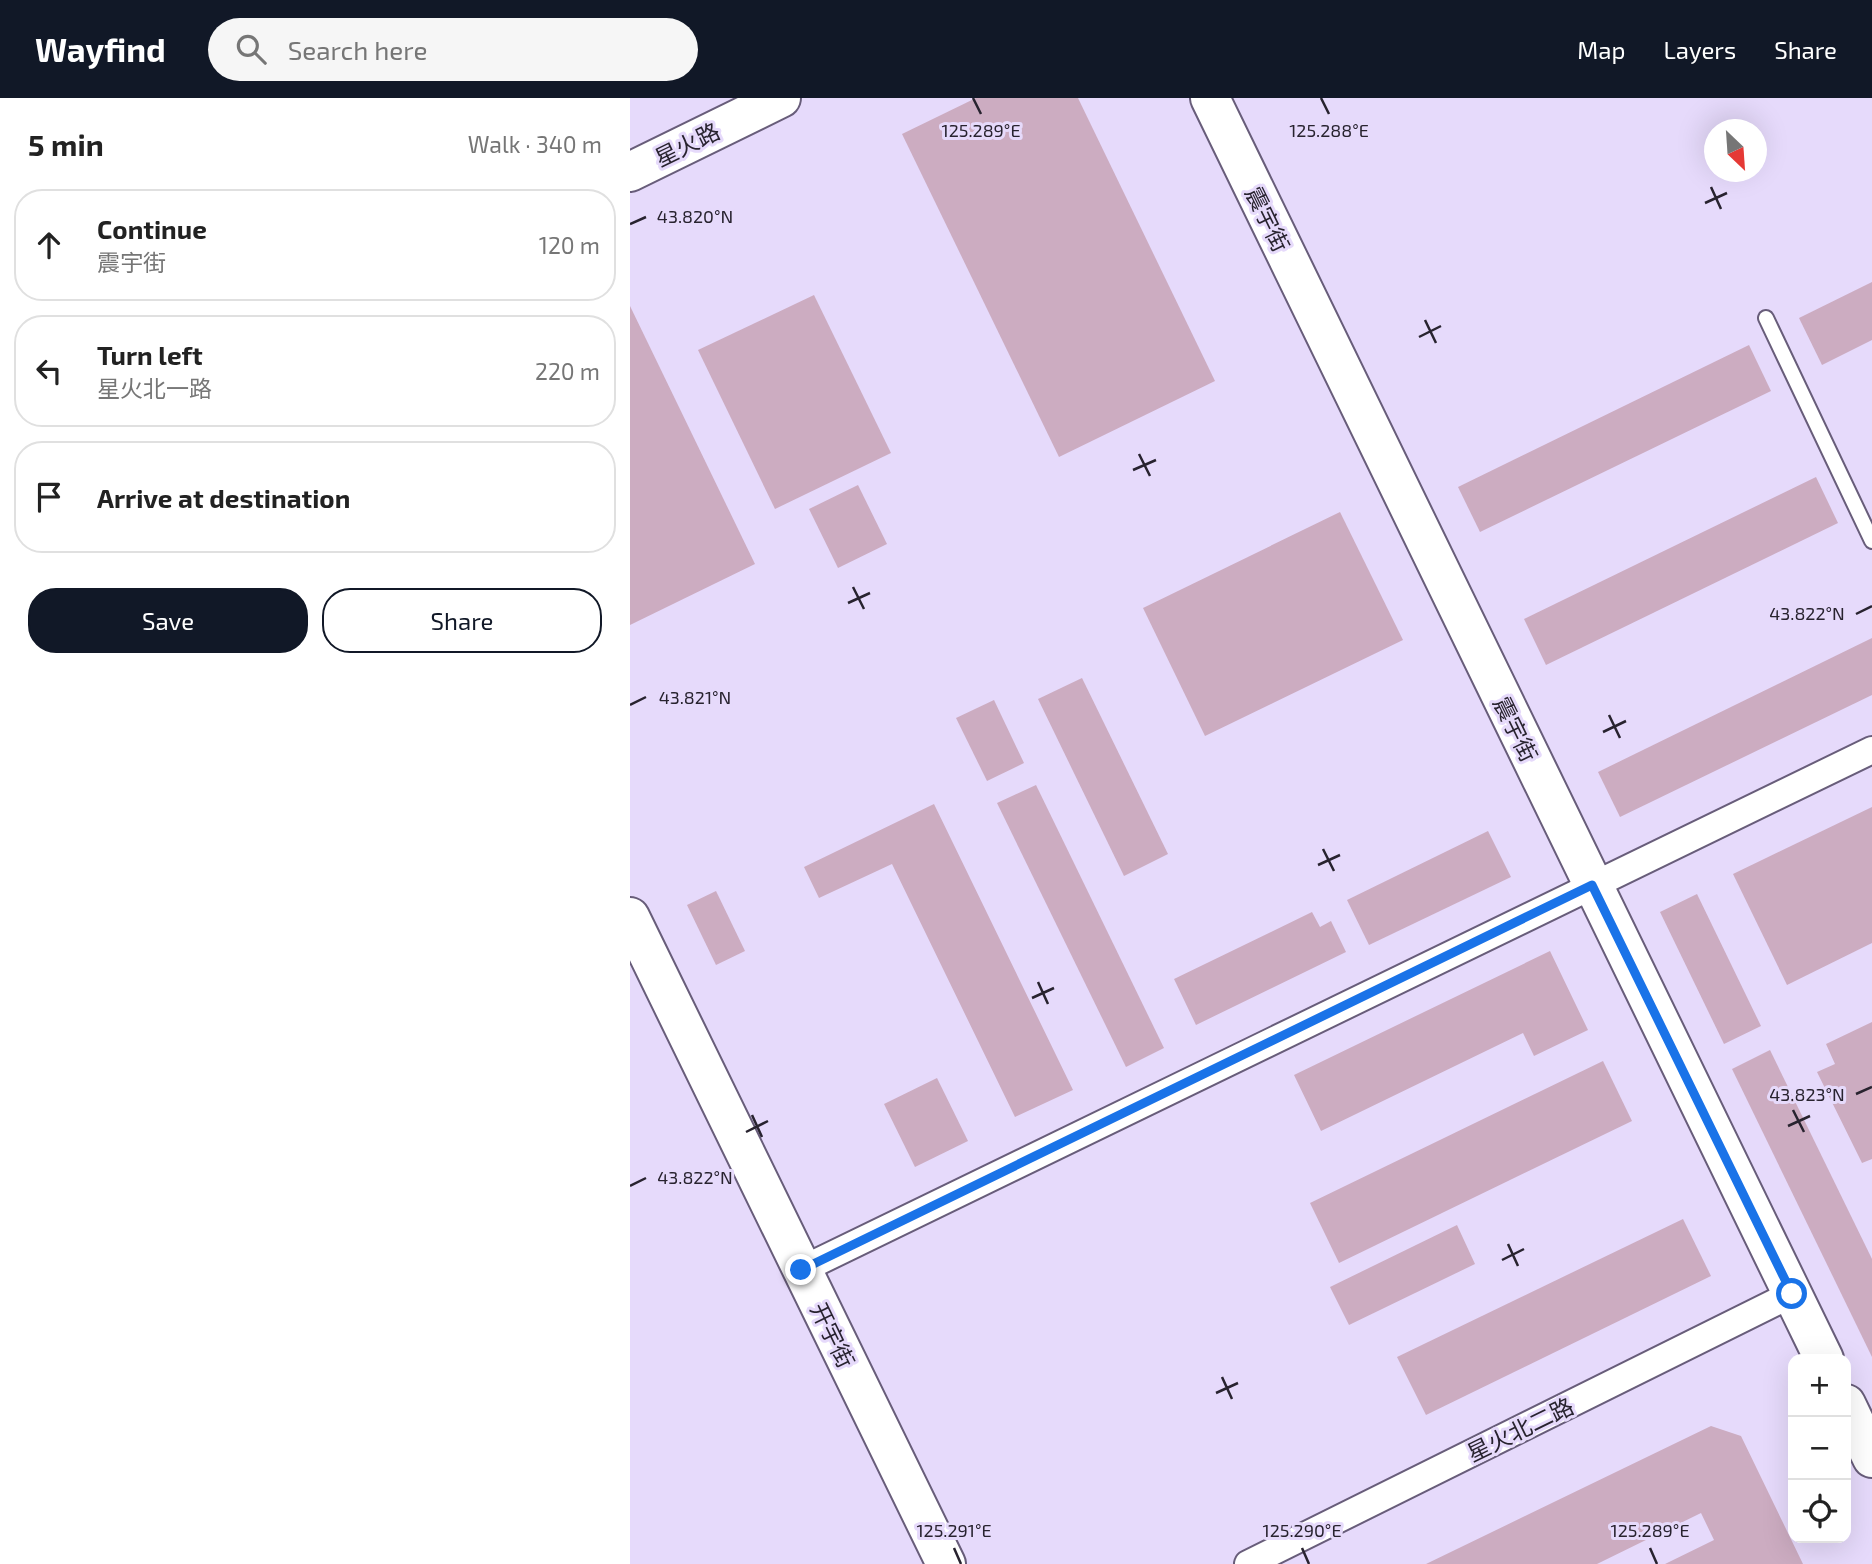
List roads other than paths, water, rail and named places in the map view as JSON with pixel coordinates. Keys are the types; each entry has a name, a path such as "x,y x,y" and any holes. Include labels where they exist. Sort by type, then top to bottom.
{"street":[{"name":"星火路","path":"630,172 781,98"},
{"name":"震宇街","path":"1210,98 1822,1354"},
{"path":"801,1270 1872,750"},
{"name":"开宇街","path":"630,917 946,1564"},
{"name":"星火北二路","path":"1248,1564 1792,1294"},
{"path":"1851,1414 1872,1458"}],"lane":[{"path":"1766,318 1872,541"}]}
